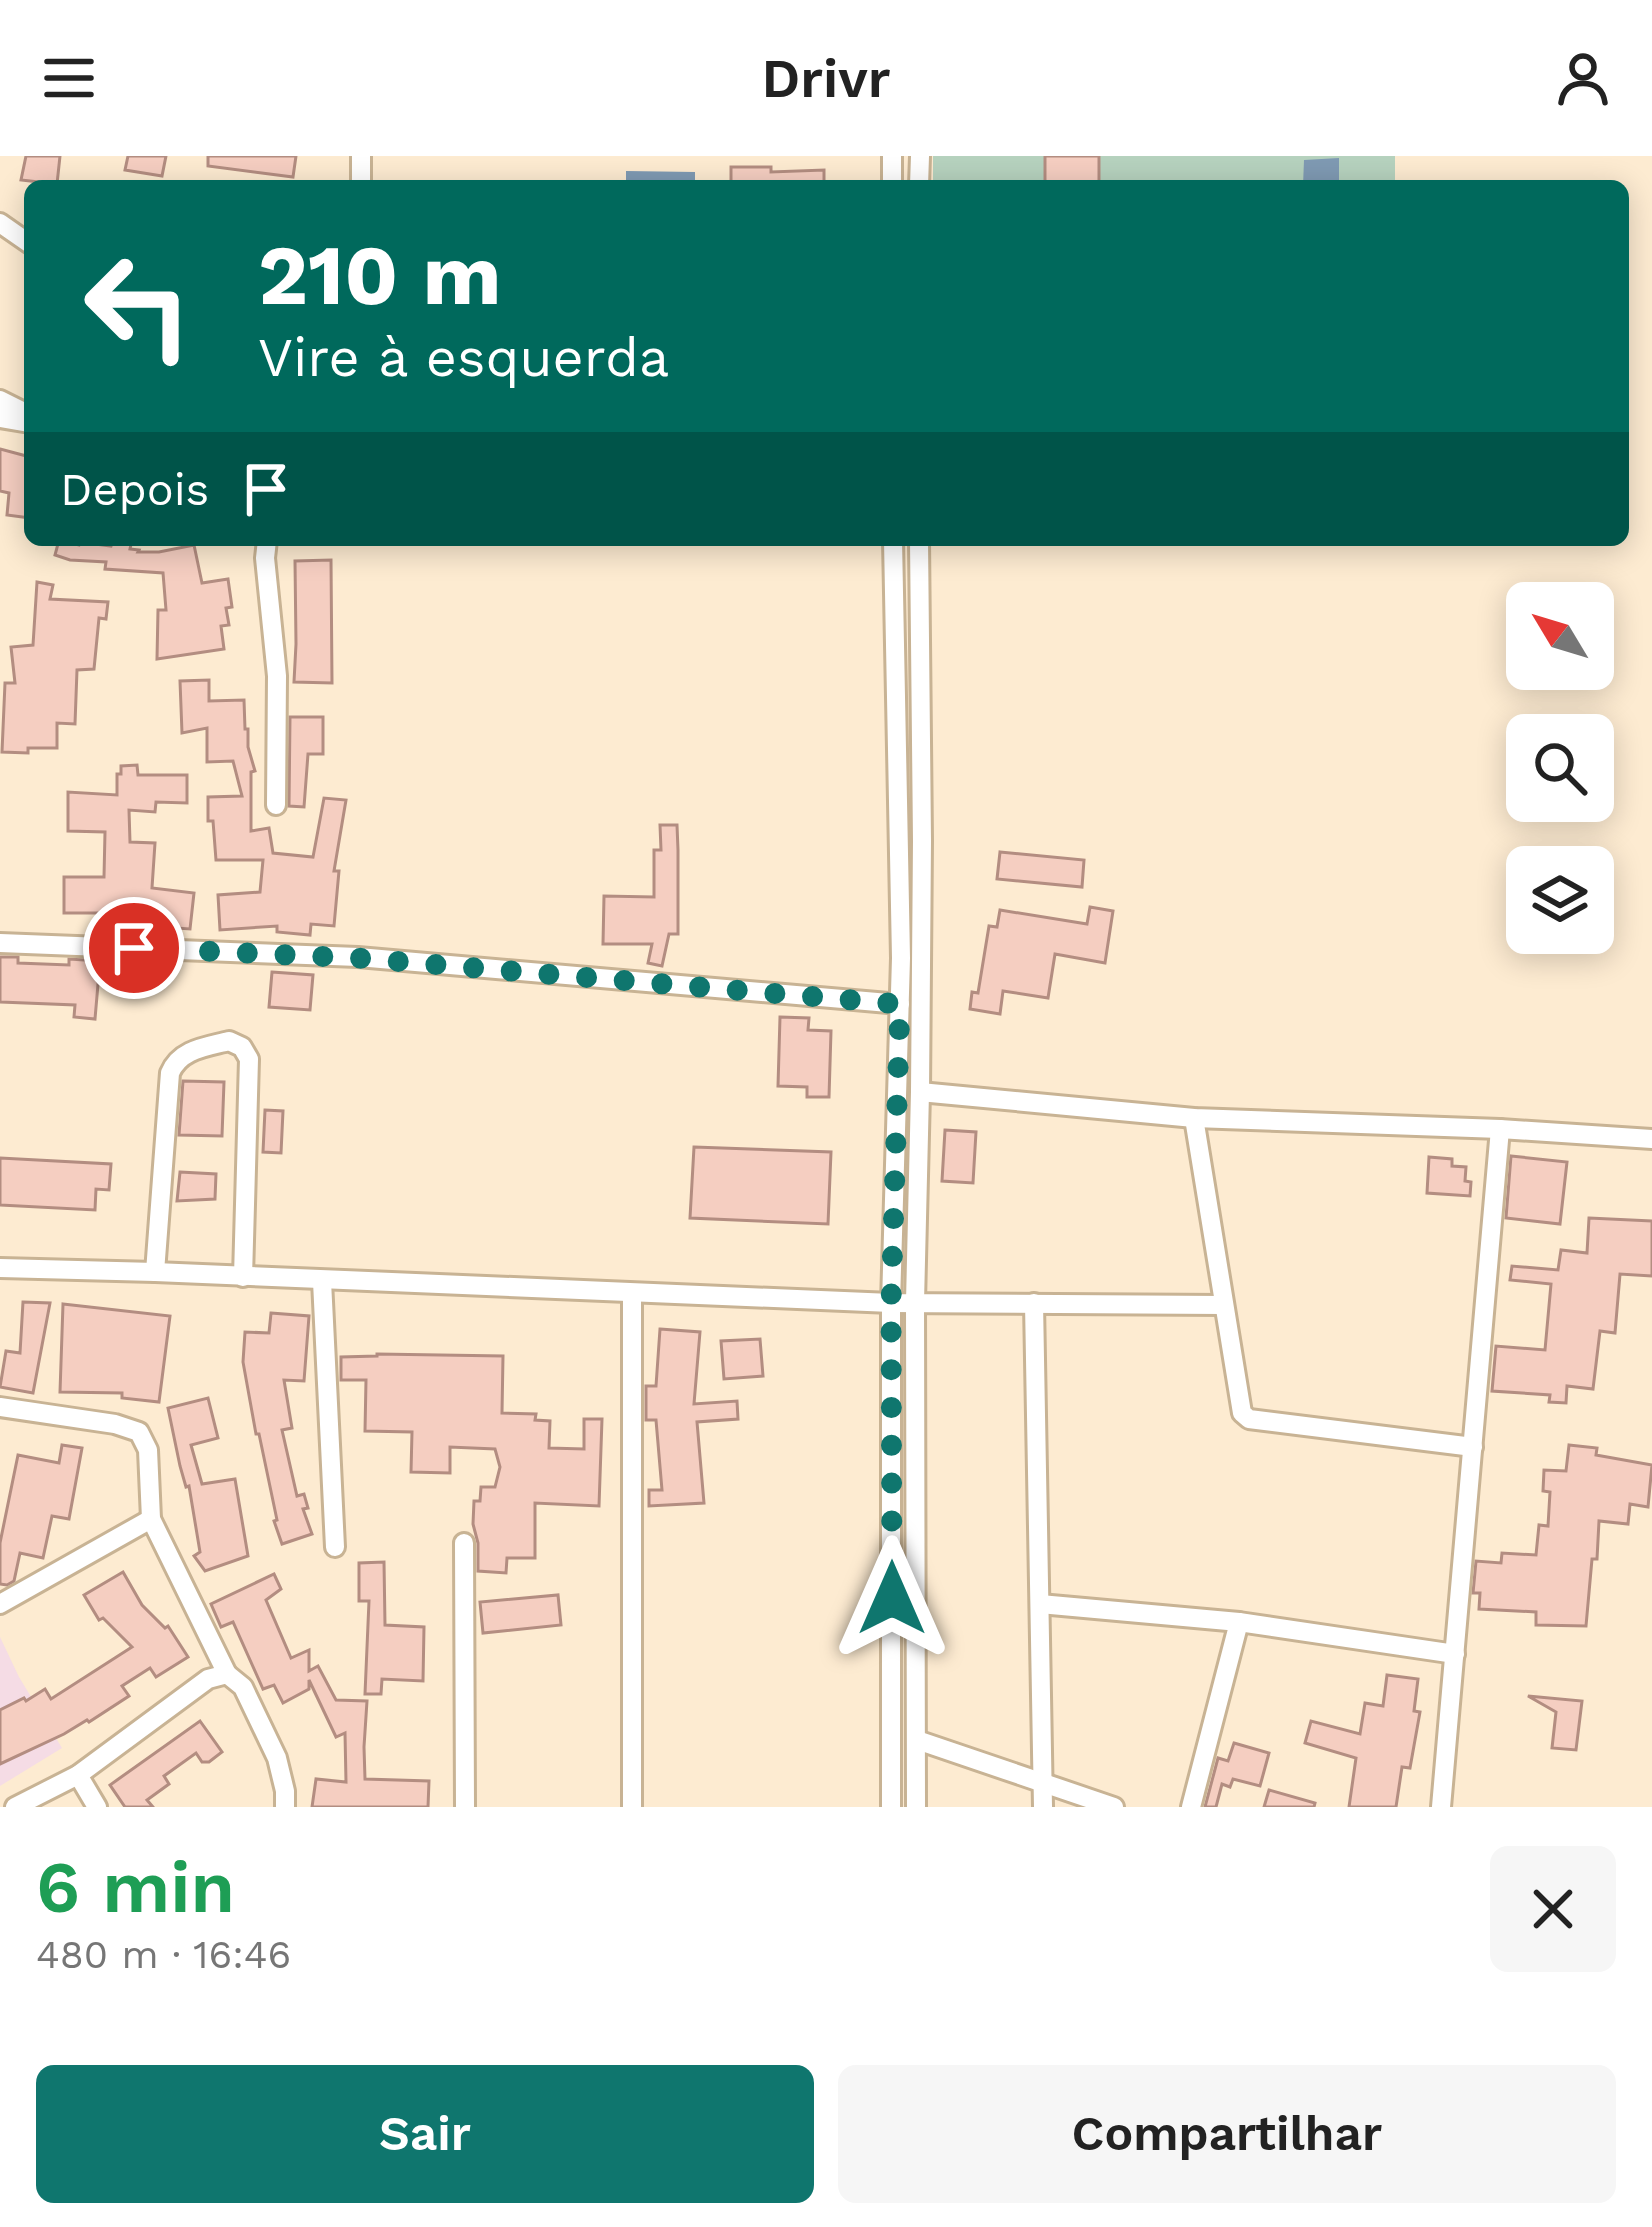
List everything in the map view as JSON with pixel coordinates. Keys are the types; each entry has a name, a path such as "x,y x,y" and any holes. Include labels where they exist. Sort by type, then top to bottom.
{"street":[{"path":"267,546 277,676 276,805"},
{"path":"891,1807 891,1303 900,1004 893,546"},
{"path":"916,1807 919,546"},
{"path":"0,943 358,958 900,1004"},
{"path":"154,1272 170,1073 184,1053 230,1041 242,1047 249,1059 244,1277"},
{"path":"920,1092 1194,1118 1652,1139"},
{"path":"1194,1118 1242,1413 1249,1419 1473,1447"},
{"path":"1442,1807 1500,1130"},
{"path":"0,1268 891,1303 1224,1305"},
{"path":"322,1280 335,1547"},
{"path":"632,1294 632,1807"},
{"path":"1034,1303 1043,1807"},
{"path":"0,1407 116,1424 139,1432 148,1450 151,1519 226,1674 243,1687 277,1758 285,1807"},
{"path":"0,1604 151,1519"},
{"path":"464,1544 465,1807"},
{"path":"1040,1604 1239,1622 1455,1654"},
{"path":"1191,1807 1239,1622"},
{"path":"15,1807 78,1775 208,1679 226,1674"},
{"path":"917,1740 1114,1807"},
{"path":"78,1775 97,1807"}],"shaded area":[{"path":"0,1637 62,1748 0,1786"}],"green space":[{"path":"933,156 1395,156 1395,180 933,180"}],"water":[{"path":"1339,158 1339,180 1303,180 1304,160"},
{"path":"626,171 695,172 695,180 626,180"}],"building":[{"path":"26,156 60,156 57,180 21,180"},
{"path":"128,156 166,156 162,176 125,170"},
{"path":"208,156 296,156 293,177 208,166"},
{"path":"1045,156 1099,156 1099,180 1045,180"},
{"path":"731,167 771,167 771,172 824,170 824,180 731,180"},
{"path":"0,449 24,455 24,517 7,515 9,493 0,491"},
{"path":"57,546 131,546 138,552 159,552 194,546 202,583 228,579 232,607 226,608 229,625 221,626 224,649 157,659 158,610 166,610 163,573 105,569 106,562 55,555"},
{"path":"331,560 332,683 294,682 295,561"},
{"path":"37,582 53,585 50,599 108,602 106,619 99,618 94,669 77,670 75,724 57,723 57,748 2,752 5,683 15,683 11,647 33,645"},
{"path":"209,680 209,701 244,700 255,771 251,772 251,831 269,828 273,853 313,857 324,798 346,800 334,871 339,871 334,926 311,924 310,935 277,932 277,926 220,930 218,895 260,892 263,860 216,860 208,797 242,796 233,761 207,762 207,728 182,733 180,681"},
{"path":"290,717 323,717 323,754 308,754 304,807 289,806"},
{"path":"137,765 138,775 187,775 187,803 156,802 155,812 129,810 130,842 155,843 152,888 194,893 190,929 103,923 104,913 64,913 64,877 104,877 105,832 68,831 68,792 117,795 121,766"},
{"path":"660,825 677,825 678,850 678,934 669,934 662,966 648,963 652,944 603,944 604,896 654,897 654,850 661,850"},
{"path":"1000,852 1084,860 1082,887 997,879"},
{"path":"1090,907 1113,911 1105,963 1055,954 1048,998 1003,991 1000,1014 970,1009 972,992 978,993 989,926 997,927 1000,910 1087,924"},
{"path":"0,957 18,957 18,963 100,961 95,1019 74,1017 75,1005 0,1002"},
{"path":"272,972 313,975 310,1010 269,1007"},
{"path":"780,1017 809,1018 808,1030 831,1031 829,1097 807,1097 807,1087 778,1086"},
{"path":"183,1081 224,1082 222,1136 179,1135"},
{"path":"265,1110 283,1111 281,1153 263,1152"},
{"path":"945,1130 976,1132 973,1183 942,1181"},
{"path":"694,1147 831,1152 828,1224 690,1218"},
{"path":"1511,1156 1567,1162 1560,1224 1506,1218"},
{"path":"1429,1157 1452,1159 1452,1166 1466,1167 1470,1196 1427,1193"},
{"path":"0,1158 111,1164 109,1190 96,1189 95,1210 0,1205"},
{"path":"180,1172 216,1174 215,1199 177,1201"},
{"path":"1589,1218 1652,1221 1652,1276 1620,1274 1615,1333 1600,1331 1593,1389 1567,1386 1566,1403 1549,1402 1550,1395 1492,1391 1496,1346 1545,1350 1551,1284 1510,1280 1512,1266 1558,1270 1561,1250 1587,1253"},
{"path":"23,1302 50,1303 33,1393 0,1387 6,1351 20,1353"},
{"path":"63,1304 170,1316 159,1402 122,1398 122,1393 60,1392"},
{"path":"271,1313 309,1316 304,1381 284,1380 292,1428 282,1430 297,1496 304,1494 308,1508 303,1509 312,1534 282,1544 243,1362 245,1332 269,1333"},
{"path":"660,1329 700,1332 694,1404 737,1401 738,1419 697,1422 704,1503 649,1506 649,1490 662,1490 656,1420 646,1420 646,1386 656,1386"},
{"path":"760,1339 763,1376 724,1379 721,1341"},
{"path":"503,1356 502,1413 536,1414 535,1420 550,1421 549,1448 584,1449 584,1419 602,1419 599,1506 535,1503 535,1558 507,1558 506,1573 478,1571 474,1501 480,1501 481,1487 495,1487 500,1467 495,1449 450,1447 450,1473 411,1472 412,1432 365,1431 366,1380 341,1380 341,1357"},
{"path":"208,1398 218,1438 191,1445 202,1484 235,1479 248,1556 205,1571 194,1556 200,1552 189,1486 168,1408"},
{"path":"62,1445 82,1448 69,1519 52,1516 43,1558 20,1553 14,1581 0,1584 0,1543 18,1455 59,1463"},
{"path":"1569,1445 1597,1448 1596,1455 1652,1465 1648,1507 1630,1504 1628,1524 1599,1521 1586,1626 1536,1625 1536,1612 1479,1609 1480,1593 1473,1593 1476,1561 1501,1563 1502,1553 1536,1555 1539,1525 1548,1526 1550,1492 1543,1491 1544,1470 1566,1471"},
{"path":"384,1562 385,1625 424,1627 423,1681 382,1679 381,1694 365,1694 369,1601 359,1601 359,1563"},
{"path":"123,1572 142,1605 168,1626 188,1657 156,1677 150,1668 122,1686 129,1696 89,1722 0,1764 0,1710 45,1689 51,1699 132,1647 103,1618 99,1620 84,1595"},
{"path":"274,1574 281,1589 266,1600 291,1658 309,1650 309,1671 318,1666 336,1700 367,1701 365,1779 429,1781 428,1807 312,1807 316,1779 346,1782 345,1733 336,1737 309,1680 309,1689 283,1703 274,1685 263,1689 233,1622 221,1627 211,1604"},
{"path":"558,1595 561,1625 483,1633 480,1602"},
{"path":"1387,1675 1418,1679 1414,1711 1420,1712 1410,1768 1402,1767 1396,1807 1349,1807 1356,1758 1305,1743 1311,1721 1360,1734 1365,1703 1383,1706"},
{"path":"1528,1696 1582,1701 1576,1750 1552,1748 1556,1712"},
{"path":"200,1721 222,1752 209,1762 202,1762 196,1753 164,1776 169,1784 147,1800 153,1807 125,1807 110,1785"},
{"path":"1234,1743 1269,1753 1260,1786 1233,1779 1230,1787 1222,1784 1216,1807 1205,1807 1218,1758 1228,1761"},
{"path":"1269,1790 1315,1803 1314,1807 1264,1807"}],"route":[{"path":"134,948 358,958 900,1004 891,1303 892,1598"}]}
